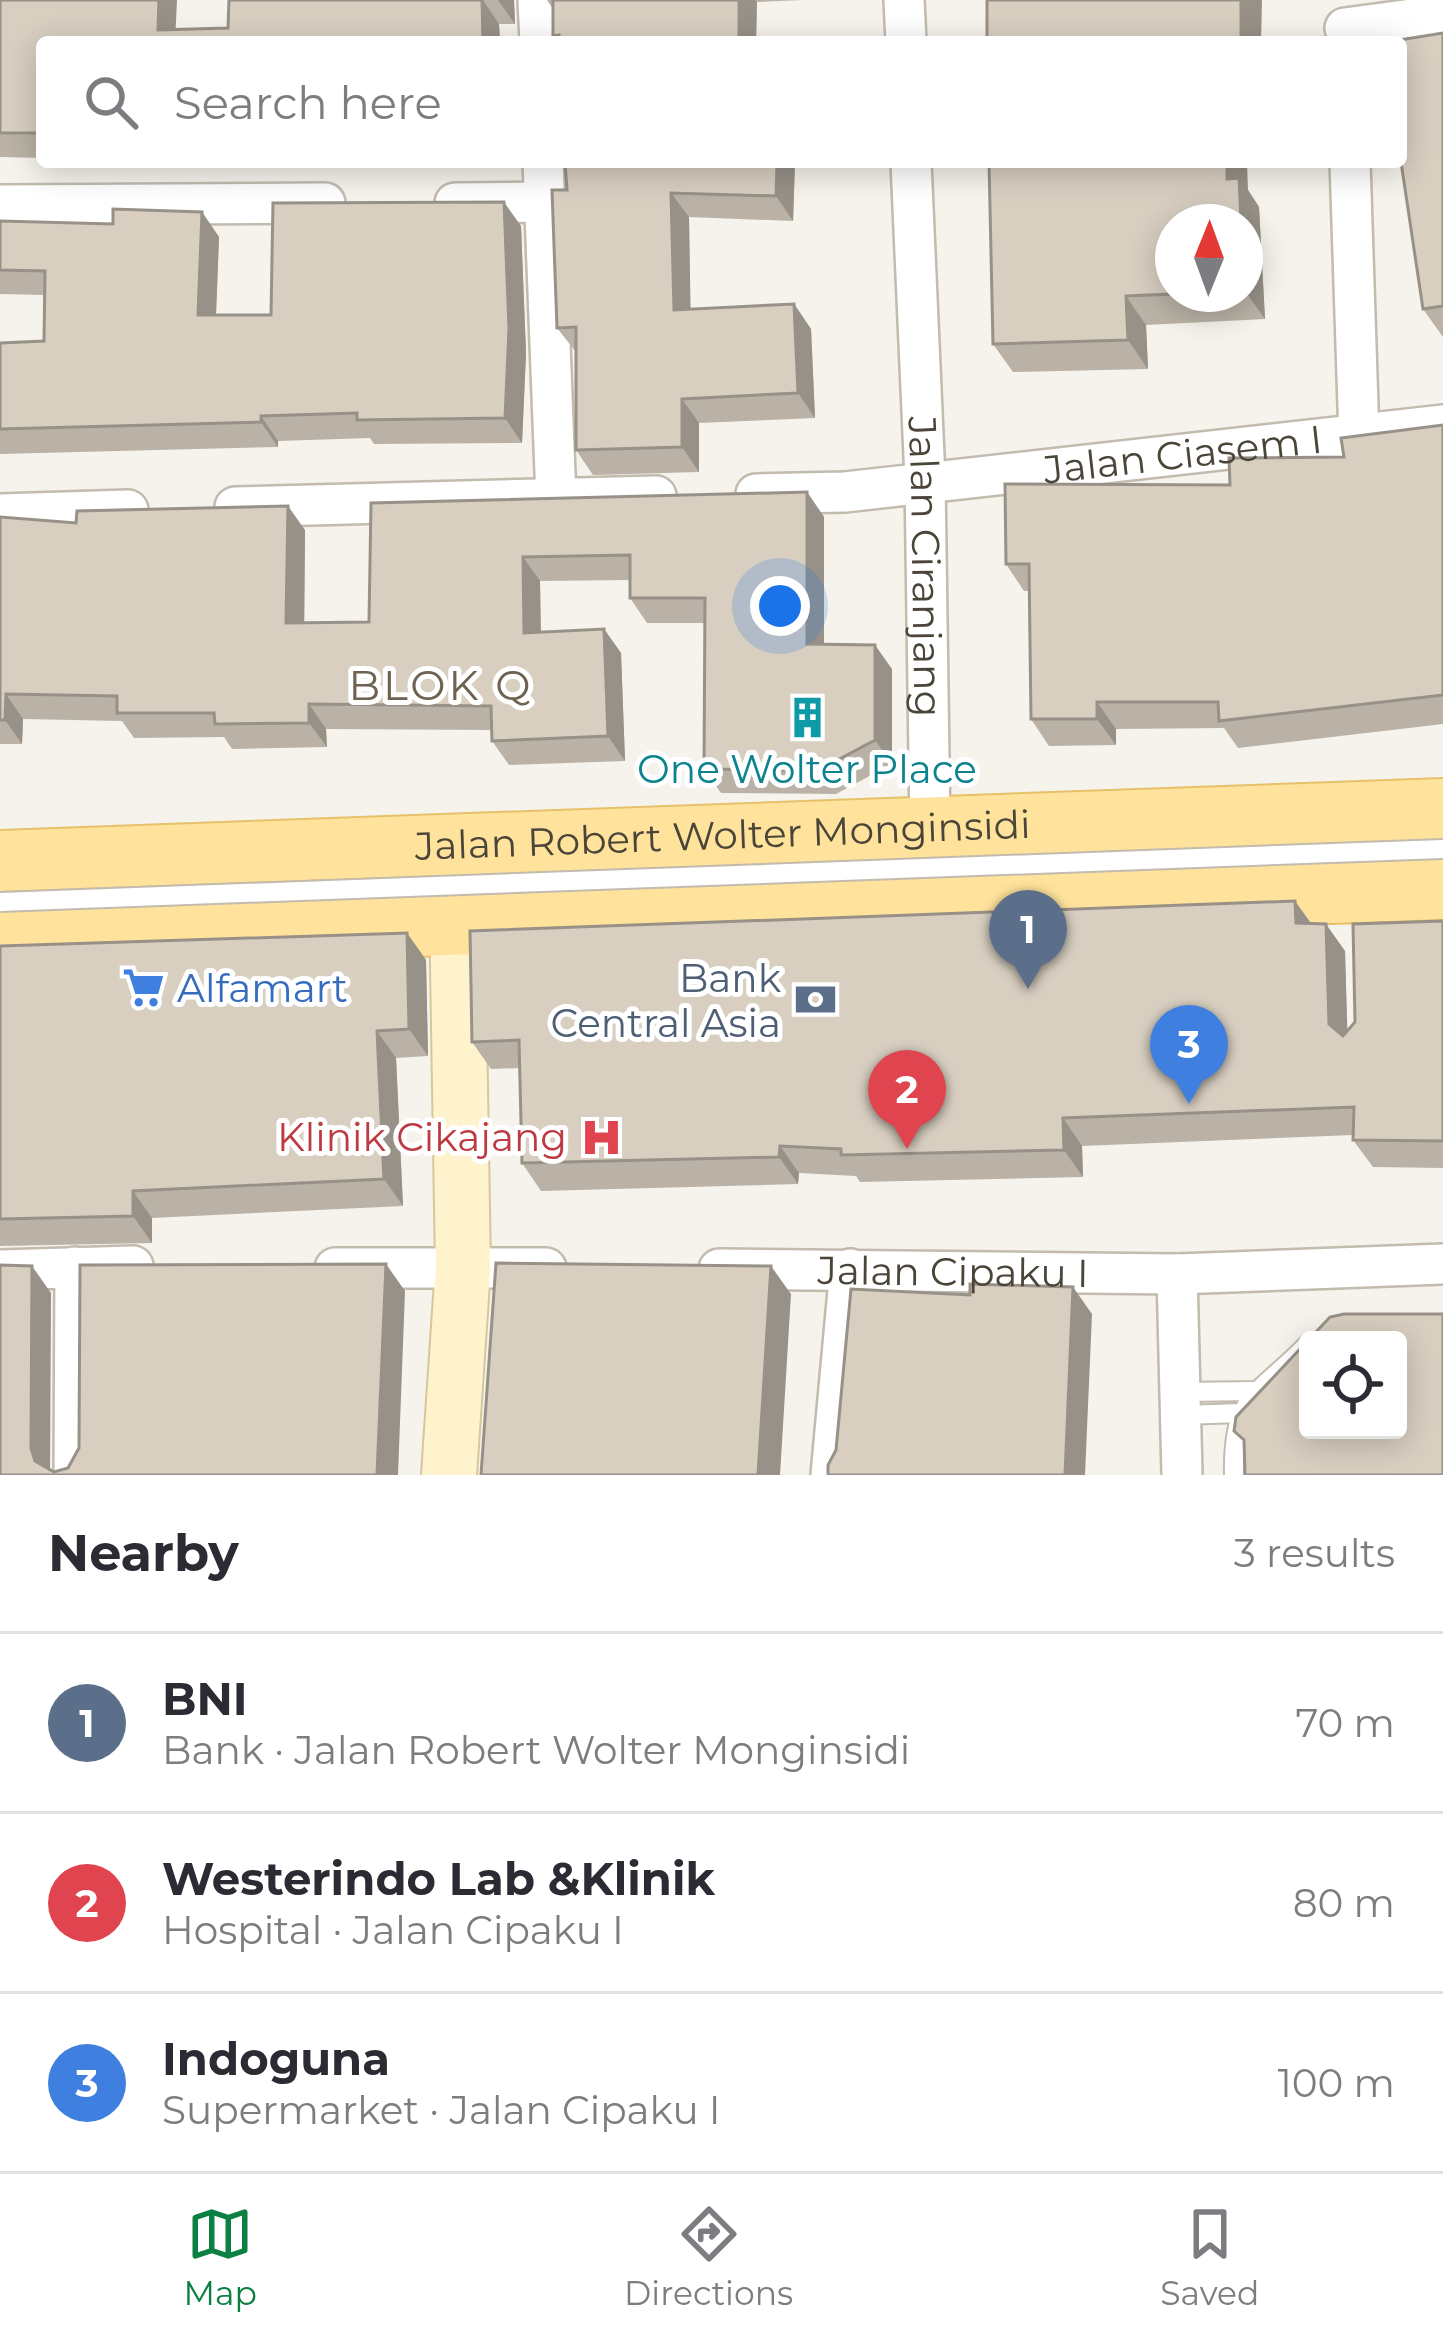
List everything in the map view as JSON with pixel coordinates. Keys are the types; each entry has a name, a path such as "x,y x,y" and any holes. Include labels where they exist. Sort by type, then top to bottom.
{"main road":[{"name":"Jalan Robert Wolter Monginsidi","path":"0,861 1443,809"},
{"path":"1131,901 1250,817"},
{"path":"1130,822 1253,897"},
{"path":"798,912 923,829"},
{"path":"797,834 909,908"},
{"name":"Jalan Robert Wolter Monginsidi","path":"0,941 1253,897 1357,901 1443,889"}],"street":[{"path":"538,0 539,36"},
{"path":"904,0 906,36"},
{"path":"1345,23 1443,14"},
{"path":"543,168 556,499"},
{"name":"Jalan Ciranjang","path":"911,168 925,479 923,829"},
{"path":"1350,168 1359,437"},
{"path":"426,203 544,202"},
{"path":"0,205 355,203"},
{"name":"Jalan Ciasem I","path":"0,514 844,492 925,479 1443,425"},
{"path":"923,829 951,863 1041,904"},
{"path":"449,1475 463,1268 456,846"},
{"name":"Jalan Cipaku I","path":"691,1268 1177,1274 1443,1264"},
{"path":"0,1270 163,1266"},
{"path":"74,1475 75,1267"},
{"path":"296,1267 577,1268"},
{"path":"831,1475 850,1269"},
{"path":"1177,1274 1182,1475"}],"lane":[{"path":"0,902 1443,849"},
{"path":"1322,1331 1330,1324"},
{"path":"1234,1475 1234,1436 1241,1413 1254,1391 1299,1352"},
{"path":"1182,1404 1254,1391"},
{"path":"1182,1404 1241,1413"}],"building":[{"path":"0,0 159,0 158,30 228,28 229,0 482,0 483,36 36,36 36,133 0,133"},
{"path":"553,0 739,0 739,36 553,36"},
{"path":"987,0 1241,0 1241,36 987,36"},
{"path":"1443,33 1443,306 1423,309 1402,168 1407,168 1407,39"},
{"path":"565,168 777,168 776,196 671,193 674,310 794,304 798,393 682,399 682,447 576,450 576,327 557,328 552,190 567,190"},
{"path":"989,168 1227,168 1227,179 1239,178 1240,204 1155,204 1155,295 1126,296 1128,340 993,344"},
{"path":"504,202 509,328 505,418 357,420 357,413 261,416 261,422 0,429 0,343 44,341 45,271 0,270 0,221 113,224 113,209 202,212 198,315 271,315 273,203"},
{"path":"1443,425 1443,695 1219,721 1218,702 1097,702 1097,719 1031,719 1029,564 1006,564 1005,484 1230,485 1229,458 1344,457 1341,438"},
{"path":"807,492 807,644 875,645 875,740 819,770 704,769 705,598 630,598 630,555 523,557 524,633 604,629 608,736 492,741 491,706 309,704 309,723 215,724 214,713 117,713 117,696 6,694 5,720 0,720 0,517 76,523 77,511 288,506 286,623 369,622 371,503"},
{"path":"1295,901 1296,923 1326,924 1329,1024 1343,1036 1355,1022 1353,924 1443,921 1443,1141 1353,1140 1354,1107 1063,1118 1064,1150 841,1155 841,1149 780,1146 779,1157 522,1163 519,1040 472,1042 470,931"},
{"path":"407,933 409,1029 377,1031 384,1179 133,1191 133,1216 0,1219 0,946"},
{"path":"496,1263 771,1266 758,1475 481,1475"},
{"path":"386,1264 377,1475 0,1475 0,1265 32,1266 31,1448 35,1461 54,1472 68,1468 79,1448 80,1265"},
{"path":"970,1284 1073,1287 1065,1475 828,1475 836,1450 851,1289 970,1295"},
{"path":"1344,1314 1443,1314 1443,1475 1245,1475 1244,1440 1234,1431 1236,1417 1299,1350 1299,1439 1407,1439 1407,1331 1317,1331 1330,1317"}],"place":[{"name":"One Wolter Place","path":"807,717"},
{"name":"Alfamart","path":"143,988"},
{"name":"BNI","path":"1028,989"},
{"name":"Bank Central Asia","path":"815,1000"},
{"name":"Indoguna","path":"1189,1104"},
{"name":"Klinik Cikajang","path":"601,1137"},
{"name":"Westerindo Lab &Klinik","path":"907,1149"}],"district":[{"name":"BLOK Q","path":"441,685"}]}
